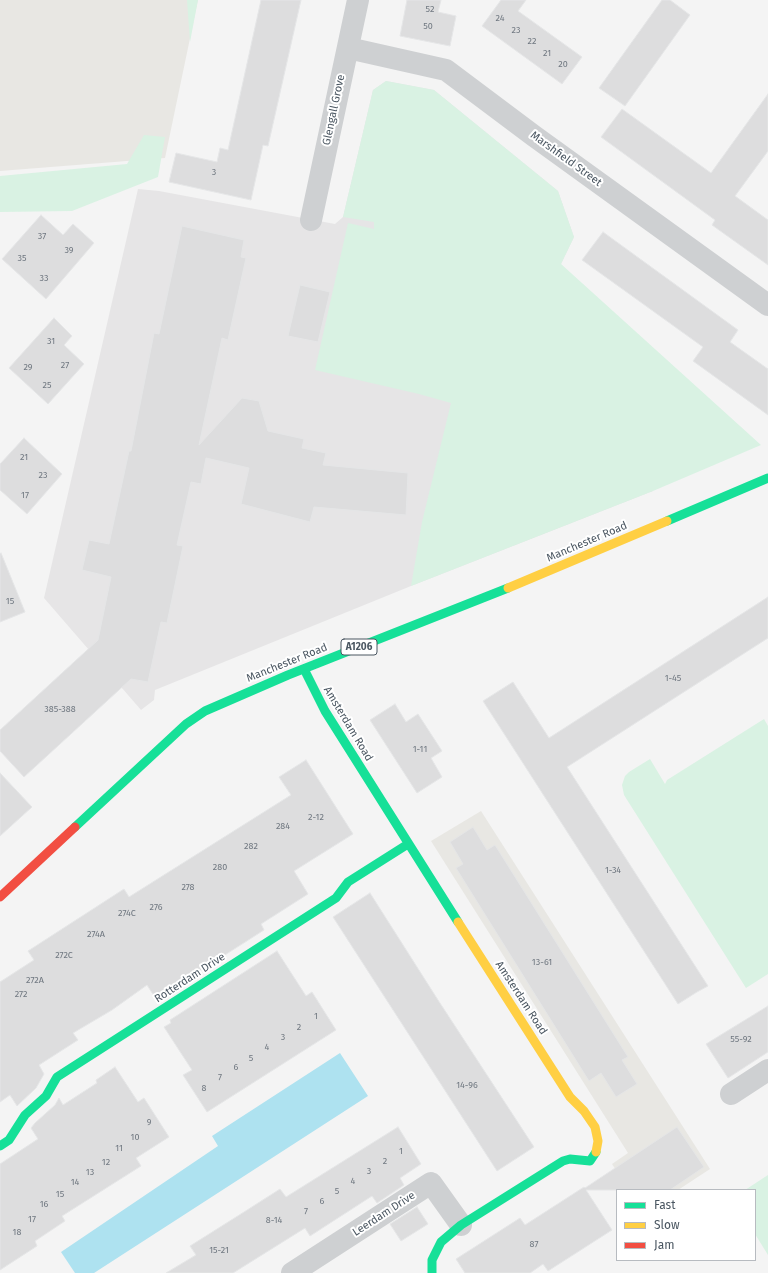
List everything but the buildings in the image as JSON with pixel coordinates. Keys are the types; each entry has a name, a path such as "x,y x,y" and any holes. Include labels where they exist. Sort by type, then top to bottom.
{"street":[{"name":"Glengall Grove","path":"311,220 358,0"},
{"name":"Marshfield Street","path":"348,48 446,70 534,136 768,305"},
{"name":"Manchester Road","path":"0,897 186,724 205,712 229,700 304,669 493,595 768,478"},
{"name":"Amsterdam Road","path":"304,669 325,711 408,844 570,1097 584,1111 595,1127 598,1141 596,1154 590,1161 570,1159 563,1161 461,1225 441,1242 432,1260 432,1273"},
{"name":"Rotterdam Drive","path":"0,1146 9,1140 25,1115 46,1096 57,1077 336,898 348,882 408,844"},
{"path":"731,1094 768,1070"},
{"name":"Leerdam Drive","path":"292,1273 431,1183 461,1225"}],"shaded area":[{"path":"0,0 198,0 165,158 0,171"},
{"path":"386,81 434,90 558,191 574,237 561,264 653,491 411,586 155,690 154,700 141,710 44,598 138,189 159,191 335,224 343,217 373,90"},
{"path":"481,811 710,1169 680,1189 628,1189 612,1164 628,1153 431,841"}],"green space":[{"path":"187,0 198,0 190,42"},
{"path":"386,81 434,90 558,191 574,237 561,264 761,445 653,491 411,586 422,522 451,403 419,394 315,370 348,223 374,229 374,222 343,217 373,90"},
{"path":"144,135 165,137 158,177 72,211 0,212 0,176 127,164"},
{"path":"764,719 768,726 768,974 746,988 624,795 622,785 625,776 629,772 650,759 665,784 667,780"},
{"path":"768,1175 768,1255 756,1236 756,1189 747,1189"}],"water":[{"path":"340,1053 368,1096 94,1273 75,1273 61,1252 218,1146 212,1136"}],"traffic: fast":[{"path":"667,521 768,478"},
{"path":"75,827 186,724 205,711 288,675 508,588"},
{"path":"304,669 325,711 458,922"},
{"path":"0,1146 9,1140 25,1115 46,1096 57,1077 336,898 348,882 408,844"},
{"path":"432,1273 432,1260 441,1242 461,1225 563,1161 570,1159 590,1161 596,1152"}],"traffic: slow":[{"path":"508,588 667,521"},
{"path":"458,922 570,1097 584,1111 595,1127 598,1141 596,1152"}],"traffic: jam":[{"path":"0,897 75,827"}]}
